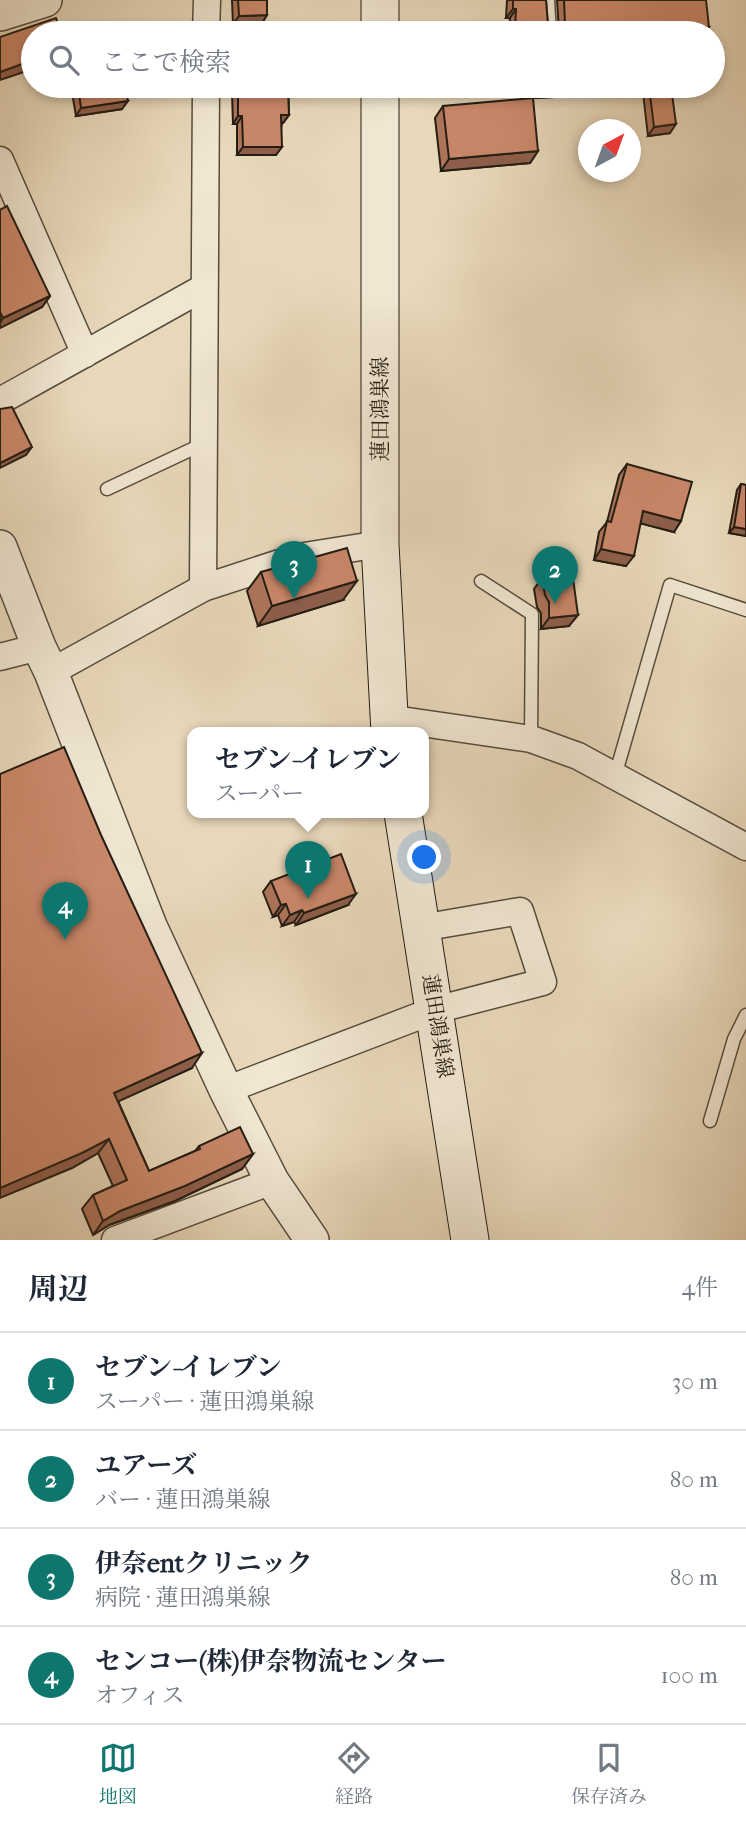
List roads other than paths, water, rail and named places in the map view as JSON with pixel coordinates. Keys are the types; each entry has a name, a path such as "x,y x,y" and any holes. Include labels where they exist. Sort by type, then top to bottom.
{"main road":[{"path":"380,0 380,21"},
{"name":"蓮田鴻巣線","path":"380,98 380,544 388,725"},
{"name":"蓮田鴻巣線","path":"404,818 470,1240"}],"street":[{"path":"0,14 45,0"},
{"path":"206,21 207,0"},
{"path":"203,588 206,98"},
{"path":"0,160 85,354"},
{"path":"0,401 203,288"},
{"path":"0,657 45,659 203,588 298,557 380,544"},
{"path":"0,547 150,926 226,1090 272,1181 312,1240"},
{"path":"388,725 408,727"},
{"path":"429,729 531,739 578,756 746,847"},
{"path":"226,1090 435,1010 543,982 520,911 421,928"},
{"path":"115,1240 272,1181"}],"lane":[{"path":"548,0 549,21"},
{"path":"107,489 203,444"},
{"path":"481,581 532,614 531,739"},
{"path":"615,776 670,585 746,610"},
{"path":"710,1121 734,1039 746,1015"}],"place":[{"name":"伊奈entクリニック","path":"294,599"},
{"name":"ユアーズ","path":"555,604"},
{"name":"セブン-イレブン","path":"308,899"},
{"name":"センコー(株)伊奈物流センター","path":"65,940"}]}
